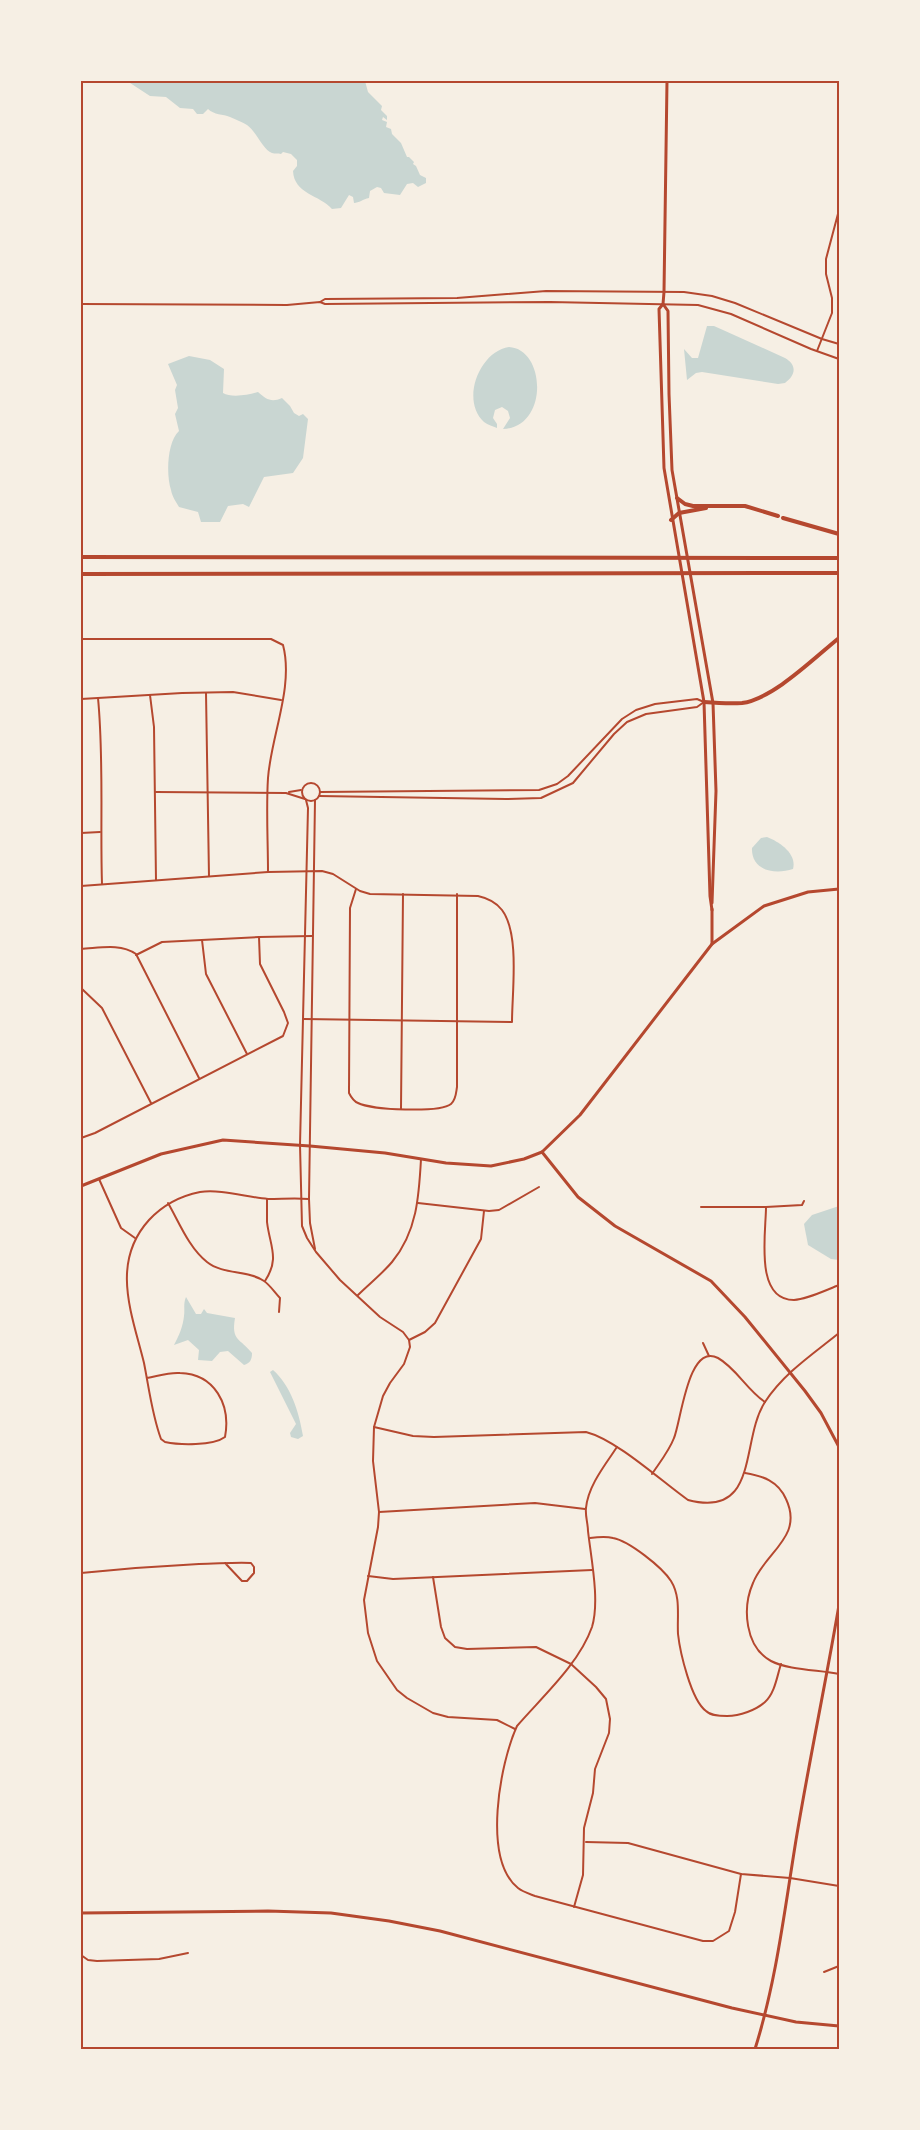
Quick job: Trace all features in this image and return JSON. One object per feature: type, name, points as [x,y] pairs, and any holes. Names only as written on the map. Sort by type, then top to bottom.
[{"type":"highway","points":[[677,498],[693,506],[744,506],[778,516]]},
{"type":"highway","points":[[671,520],[680,513],[721,505]]},
{"type":"highway","points":[[783,518],[839,534]]},
{"type":"highway","points":[[81,557],[839,558]]},
{"type":"highway","points":[[81,574],[839,573]]},
{"type":"highway","points":[[704,702],[743,703],[758,699],[772,691],[839,638]]},
{"type":"street","points":[[667,81],[664,292],[663,304],[659,309],[662,439],[671,520],[704,702],[712,910]]},
{"type":"street","points":[[817,351],[832,305],[826,274],[826,259],[839,210]]},
{"type":"street","points":[[320,302],[325,299],[457,298],[531,291],[684,292],[712,296],[735,303],[839,344]]},
{"type":"street","points":[[81,304],[287,305],[320,302],[325,304],[550,302],[698,305],[713,308],[839,359]]},
{"type":"street","points":[[663,304],[668,311],[672,470],[713,703],[716,791],[712,944]]},
{"type":"street","points":[[81,639],[270,639],[283,645],[286,657],[286,677],[268,777],[268,872]]},
{"type":"street","points":[[81,699],[233,692],[282,700]]},
{"type":"street","points":[[206,693],[209,877]]},
{"type":"street","points":[[150,695],[154,727],[156,880]]},
{"type":"street","points":[[98,698],[102,734],[100,832],[102,885]]},
{"type":"street","points":[[320,792],[539,790],[568,776],[622,719],[636,710],[656,704],[697,699],[704,702]]},
{"type":"street","points":[[319,796],[541,798],[573,783],[627,722],[646,714],[697,707],[704,702]]},
{"type":"street","points":[[316,1252],[310,1223],[309,1199],[313,873],[315,800],[320,792],[318,786],[312,783],[306,785],[302,795],[306,799],[308,808],[300,1145],[302,1226],[316,1252],[340,1280],[380,1317],[403,1332],[410,1347],[383,1396],[374,1427],[373,1461],[379,1512],[364,1600],[372,1650],[376,1661],[397,1690],[433,1713],[448,1717],[496,1720],[515,1729]]},
{"type":"street","points":[[550,786],[553,793]]},
{"type":"street","points":[[156,792],[286,793],[303,789]]},
{"type":"street","points":[[286,793],[315,800]]},
{"type":"street","points":[[81,833],[100,832]]},
{"type":"street","points":[[81,886],[268,872],[329,872],[356,889],[370,894],[478,896],[490,900],[504,913],[509,927],[512,952],[512,1022],[304,1019]]},
{"type":"street","points":[[356,889],[350,908],[349,1088],[353,1100],[362,1105],[401,1109],[438,1109],[452,1104],[455,1098],[458,1021],[457,894]]},
{"type":"street","points":[[81,1186],[161,1154],[223,1140],[300,1145],[446,1163],[491,1166],[524,1159],[542,1152],[580,1115],[712,944],[764,906],[808,892],[839,889]]},
{"type":"street","points":[[401,1109],[404,894]]},
{"type":"street","points":[[136,955],[162,942],[312,936]]},
{"type":"street","points":[[81,1138],[283,1036],[288,1023],[260,964],[259,937]]},
{"type":"street","points":[[202,940],[206,974],[247,1054]]},
{"type":"street","points":[[81,949],[120,946],[128,948],[136,955],[199,1078]]},
{"type":"street","points":[[81,988],[102,1008],[151,1103]]},
{"type":"street","points":[[542,1152],[578,1197],[615,1226],[711,1281],[745,1317],[790,1372],[821,1413],[839,1447]]},
{"type":"street","points":[[358,1295],[392,1262],[403,1247],[418,1203],[421,1159]]},
{"type":"street","points":[[99,1179],[121,1228],[135,1238]]},
{"type":"street","points":[[418,1203],[484,1211],[499,1210],[539,1187]]},
{"type":"street","points":[[147,1378],[182,1373],[195,1375],[207,1382],[222,1398],[225,1437],[214,1442],[165,1442],[159,1434],[147,1378],[126,1280],[128,1259],[135,1238],[154,1215],[168,1203],[202,1192],[267,1199],[309,1199]]},
{"type":"street","points":[[265,1281],[273,1265],[273,1247],[267,1222],[267,1199]]},
{"type":"street","points":[[701,1207],[795,1207],[802,1205],[804,1201]]},
{"type":"street","points":[[168,1203],[197,1253],[208,1263],[220,1269],[258,1277],[265,1281],[279,1299],[279,1312]]},
{"type":"street","points":[[766,1207],[765,1272],[772,1291],[777,1295],[794,1300],[839,1285]]},
{"type":"street","points":[[408,1340],[419,1336],[435,1323],[480,1239],[484,1211]]},
{"type":"street","points":[[374,1427],[413,1436],[434,1437],[586,1432],[597,1435],[617,1447],[688,1500],[702,1504],[714,1504],[729,1497],[739,1487],[745,1473],[756,1419],[765,1402],[790,1372],[839,1334]]},
{"type":"street","points":[[703,1343],[709,1356]]},
{"type":"street","points":[[652,1474],[668,1452],[675,1437],[684,1394],[696,1365],[703,1357],[714,1356],[729,1365],[753,1394],[765,1402]]},
{"type":"street","points":[[617,1447],[600,1472],[585,1509],[595,1598],[593,1624],[585,1643],[571,1664],[515,1729],[498,1793],[498,1850],[505,1871],[518,1888],[535,1896],[703,1941],[713,1941],[729,1931],[735,1912],[741,1874]]},
{"type":"street","points":[[745,1473],[767,1478],[776,1485],[783,1492],[791,1512],[791,1521],[782,1544],[764,1563],[753,1581],[747,1604],[749,1633],[754,1646],[763,1656],[773,1662],[839,1674]]},
{"type":"street","points":[[379,1512],[534,1503],[585,1509]]},
{"type":"street","points":[[589,1538],[614,1538],[625,1542],[660,1568],[671,1580],[677,1594],[678,1635],[692,1689],[707,1713],[735,1716],[762,1705],[773,1692],[781,1664]]},
{"type":"street","points":[[81,1573],[162,1566],[225,1563],[250,1563],[254,1567],[254,1573],[246,1581],[242,1581],[225,1563]]},
{"type":"street","points":[[368,1576],[393,1579],[592,1570]]},
{"type":"street","points":[[433,1577],[441,1627],[446,1638],[455,1647],[467,1649],[536,1647],[571,1664],[606,1699],[610,1719],[609,1733],[595,1769],[593,1792],[584,1828],[583,1875],[574,1907]]},
{"type":"street","points":[[755,2049],[765,2015],[839,1605]]},
{"type":"street","points":[[584,1842],[628,1844],[741,1874],[790,1878],[839,1886]]},
{"type":"street","points":[[81,1913],[268,1911],[331,1913],[389,1921],[440,1931],[765,2015],[796,2022],[839,2026]]},
{"type":"street","points":[[81,1955],[88,1960],[97,1961],[159,1959],[188,1953]]},
{"type":"street","points":[[824,1972],[839,1966]]},
{"type":"shaded area","points":[[127,81],[365,81],[368,92],[382,106],[381,110],[387,116],[387,120],[383,117],[382,120],[387,122],[386,127],[391,129],[392,134],[401,143],[407,157],[414,162],[420,175],[426,178],[426,183],[418,187],[413,183],[407,184],[400,195],[384,193],[381,188],[377,187],[370,191],[369,198],[354,203],[353,197],[349,195],[341,208],[332,209],[298,185],[293,171],[297,166],[297,160],[291,154],[269,151],[247,125],[208,109],[203,114],[197,114],[193,109],[180,108],[166,97],[150,96]]},
{"type":"shaded area","points":[[707,326],[714,326],[785,358],[792,364],[794,370],[791,377],[785,383],[778,384],[702,372],[696,373],[687,380],[684,349],[692,358],[698,358]]},
{"type":"shaded area","points":[[509,347],[521,351],[530,360],[537,388],[535,403],[529,416],[518,425],[503,429],[510,418],[508,411],[502,407],[495,410],[493,418],[497,428],[484,422],[477,413],[474,390],[482,367],[489,357]]},
{"type":"shaded area","points":[[189,356],[210,360],[224,369],[223,393],[226,395],[235,396],[258,392],[269,400],[282,398],[294,413],[299,416],[303,414],[308,419],[303,458],[293,473],[264,477],[249,507],[243,504],[228,506],[220,522],[201,522],[198,512],[179,507],[169,484],[170,451],[179,431],[175,414],[178,408],[175,390],[177,385],[168,364]]},
{"type":"shaded area","points":[[767,837],[782,845],[790,854],[794,864],[793,869],[772,871],[755,862],[752,848],[761,838]]},
{"type":"shaded area","points":[[839,1206],[839,1260],[831,1259],[808,1245],[804,1224],[812,1215]]},
{"type":"shaded area","points":[[186,1297],[196,1314],[201,1314],[204,1309],[207,1313],[235,1318],[235,1335],[252,1353],[249,1362],[244,1365],[228,1351],[220,1352],[212,1361],[198,1360],[199,1350],[188,1340],[174,1345],[183,1323]]},
{"type":"shaded area","points":[[273,1370],[285,1384],[296,1409],[303,1436],[298,1439],[291,1437],[290,1433],[296,1424],[270,1372]]}]
